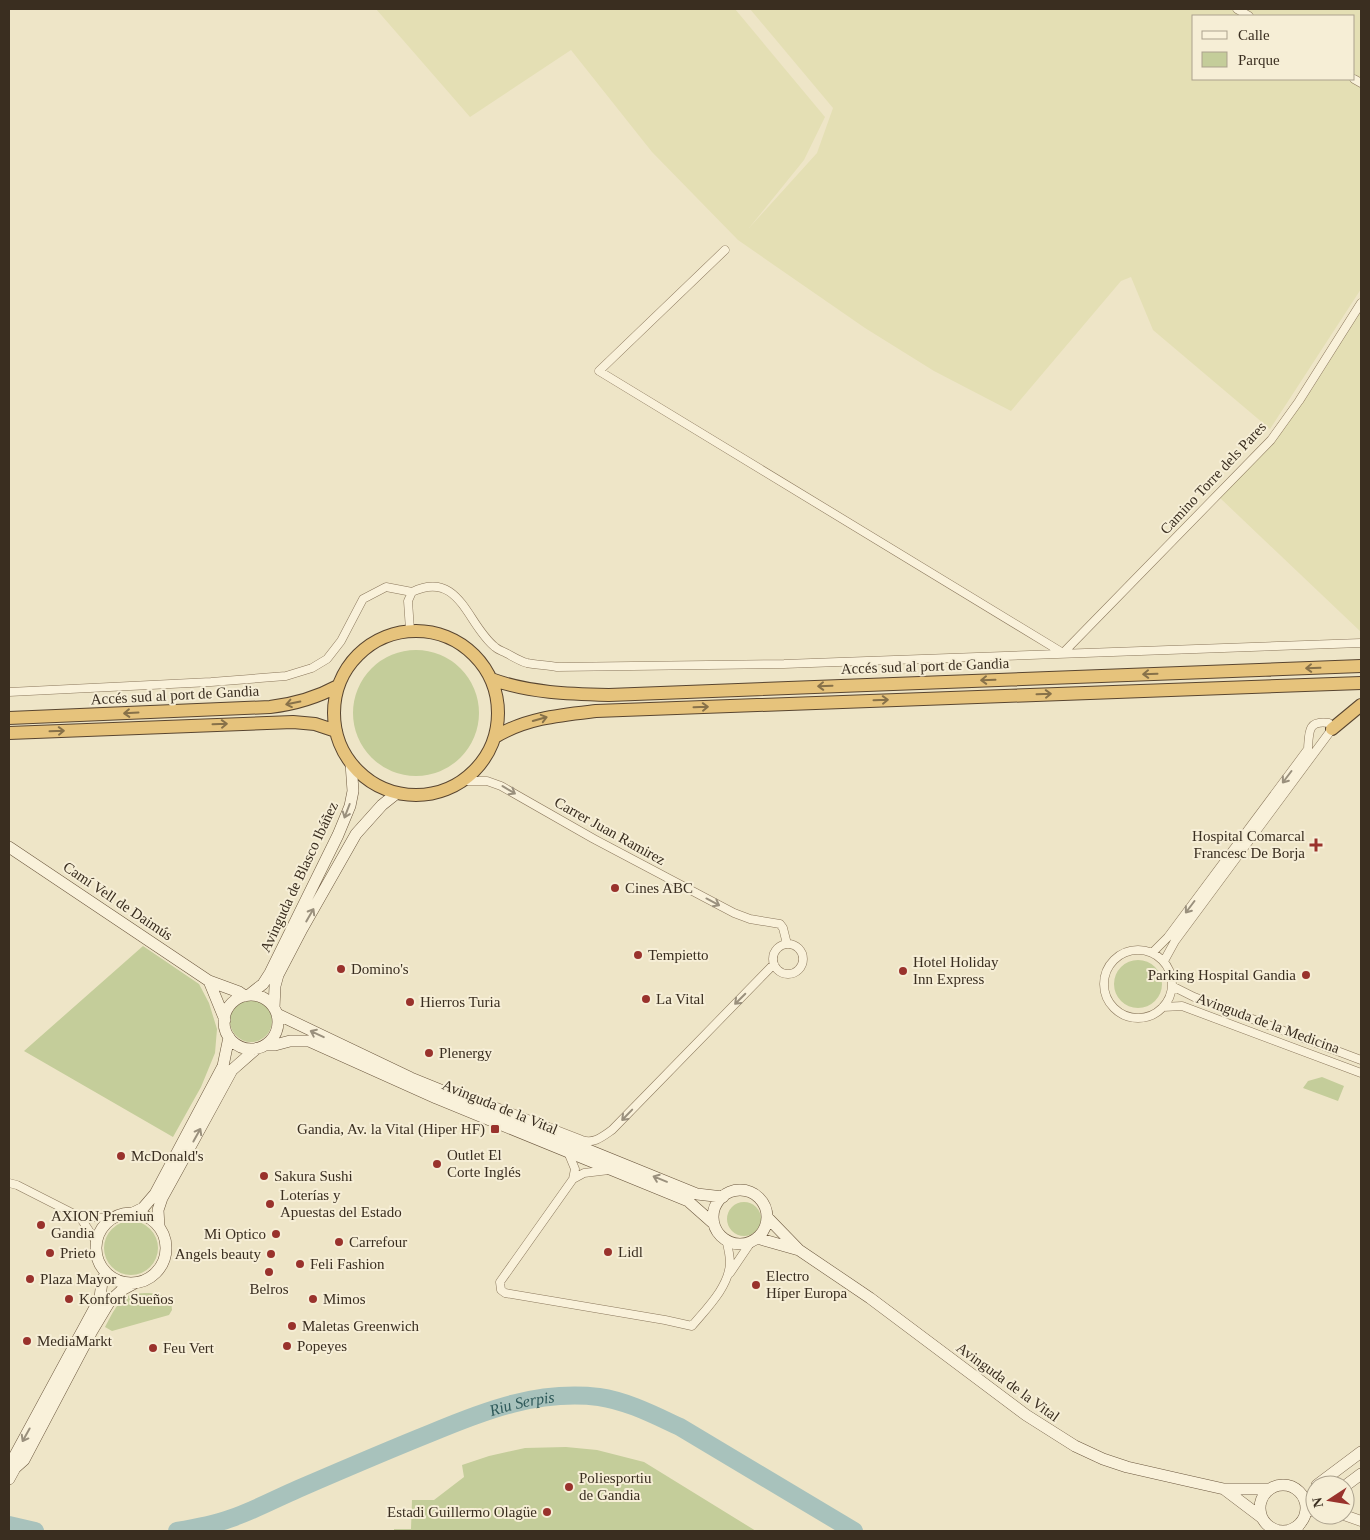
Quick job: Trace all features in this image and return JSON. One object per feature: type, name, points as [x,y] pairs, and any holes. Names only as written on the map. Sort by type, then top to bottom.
[{"type":"highway","points":[[410,630],[424,630],[452,638],[475,655],[491,678],[498,708],[495,737],[482,762],[462,781],[450,788],[424,795],[397,793],[384,789],[372,782],[351,763],[342,748],[336,731],[334,716],[334,701],[338,686],[346,668],[358,654],[373,642],[391,634],[410,630]]},
{"type":"highway","name":"Accés sud al port de Gandia","points":[[491,678],[520,687],[570,694],[609,695],[1361,666]]},
{"type":"highway","points":[[495,737],[510,727],[552,716],[596,711],[1361,682]]},
{"type":"highway","name":"Accés sud al port de Gandia","points":[[9,718],[270,707],[301,702],[338,686]]},
{"type":"highway","points":[[1332,729],[1361,705]]},
{"type":"highway","name":"Accés sud al port de Gandia","points":[[9,733],[293,722],[315,724],[336,731]]},
{"type":"main road","name":"Avinguda de Blasco Ibáñez","points":[[247,996],[262,984],[270,973],[338,835],[350,806],[353,791],[351,763]]},
{"type":"main road","name":"Avinguda de Blasco Ibáñez","points":[[276,1011],[275,986],[278,975],[302,929],[356,834],[382,805],[397,793]]},
{"type":"main road","name":"Camí Vell de Daimús","points":[[9,847],[209,980],[247,996]]},
{"type":"main road","points":[[209,980],[225,1020]]},
{"type":"main road","points":[[159,1227],[158,1210],[162,1198],[232,1070],[273,1039],[277,1031],[276,1011],[263,998],[247,996],[236,1000],[231,1005],[225,1020],[229,1037],[241,1047],[261,1047]]},
{"type":"main road","name":"Avinguda de la Vital","points":[[276,1011],[402,1074],[697,1194],[723,1197]]},
{"type":"main road","points":[[135,1283],[119,1281],[106,1273],[100,1264],[97,1254],[97,1243],[102,1229],[113,1218],[133,1213],[143,1208],[155,1194],[223,1066],[229,1037]]},
{"type":"main road","name":"Avinguda de la Vital","points":[[261,1047],[290,1041],[309,1040],[436,1098],[688,1201],[714,1224]]},
{"type":"main road","points":[[739,1191],[755,1195],[766,1209],[767,1217],[764,1229],[754,1240],[737,1244],[726,1239],[718,1232],[714,1224],[715,1209],[723,1197],[730,1192],[739,1191]]},
{"type":"main road","points":[[14,1468],[24,1460],[92,1331],[110,1301],[122,1290],[151,1278],[157,1273],[164,1260],[166,1243],[159,1227],[148,1218],[133,1213]]},
{"type":"main road","name":"Avinguda de la Vital","points":[[767,1217],[798,1250],[870,1298],[1026,1415],[1075,1446],[1103,1459],[1127,1467],[1224,1489],[1269,1489]]},
{"type":"main road","name":"Avinguda de la Vital","points":[[754,1240],[798,1250]]},
{"type":"main road","points":[[9,1479],[14,1468],[14,1457],[100,1298],[102,1281],[106,1273]]},
{"type":"main road","points":[[1331,1475],[1361,1452]]},
{"type":"main road","points":[[1305,1500],[1295,1487],[1282,1484],[1269,1489],[1261,1499],[1260,1505],[1261,1517],[1273,1530],[1292,1529],[1305,1517]]},
{"type":"main road","name":"Avinguda de la Vital","points":[[1224,1489],[1261,1517]]},
{"type":"main road","points":[[1300,1492],[1305,1490]]},
{"type":"street","points":[[1236,9],[1247,15]]},
{"type":"street","points":[[725,250],[599,371],[1063,654]]},
{"type":"street","name":"Camino Torre dels Pares","points":[[1063,654],[1271,440],[1361,303]]},
{"type":"street","points":[[9,692],[211,682],[286,676],[312,668],[328,659],[341,642],[363,600],[386,587],[412,592],[424,586],[437,586],[452,594],[463,605],[495,648],[526,663],[557,666],[784,664],[1361,642]]},
{"type":"street","points":[[410,630],[408,601],[412,592]]},
{"type":"street","points":[[1152,953],[1168,937],[1308,748],[1309,732],[1313,725],[1319,722],[1329,723],[1332,729],[1175,941],[1164,961]]},
{"type":"street","name":"Carrer Juan Ramirez","points":[[462,781],[487,781],[502,786],[603,843],[734,913],[780,924],[783,928],[787,944]]},
{"type":"street","points":[[792,944],[802,954],[802,964],[795,972],[786,973],[779,970],[774,964],[775,951],[782,945],[792,944]]},
{"type":"street","points":[[1134,950],[1152,953],[1164,961],[1169,969],[1172,986],[1170,997],[1163,1007],[1155,1014],[1134,1017],[1123,1014],[1112,1007],[1105,991],[1104,982],[1111,963],[1126,952],[1134,950]]},
{"type":"street","name":"Avinguda de la Vital","points":[[472,1097],[588,1142],[597,1140],[612,1130],[774,964]]},
{"type":"street","name":"Avinguda de la Medicina","points":[[1172,986],[1194,998],[1361,1060]]},
{"type":"street","name":"Avinguda de la Medicina","points":[[1163,1007],[1182,1006],[1361,1073]]},
{"type":"street","name":"Avinguda de la Vital","points":[[402,1074],[413,1073],[446,1086]]},
{"type":"street","points":[[567,1150],[575,1169],[573,1179],[500,1282],[501,1290],[505,1294],[692,1326],[710,1304],[754,1240]]},
{"type":"street","points":[[573,1179],[584,1173],[612,1170]]},
{"type":"street","points":[[9,1183],[17,1185],[80,1217],[113,1218]]},
{"type":"street","points":[[80,1217],[97,1243]]},
{"type":"street","points":[[726,1239],[730,1264],[727,1279]]},
{"type":"street","points":[[1296,1531],[1305,1519]]},
{"type":"shaded area","points":[[376,9],[735,9],[825,117],[804,160],[749,228],[817,153],[833,108],[750,9],[1361,9],[1361,289],[1270,429],[1153,330],[1131,277],[1121,281],[1011,411],[934,371],[865,328],[738,240],[652,152],[571,50],[470,117]]},
{"type":"shaded area","points":[[1361,310],[1361,632],[1219,497],[1274,442],[1314,386]]},
{"type":"green space","points":[[416,650],[440,654],[461,668],[475,689],[479,713],[475,737],[461,758],[440,772],[416,776],[392,772],[371,758],[357,737],[353,713],[357,689],[371,668],[392,654]]},
{"type":"green space","points":[[143,946],[199,984],[209,1003],[217,1029],[215,1053],[201,1087],[173,1137],[24,1051]]},
{"type":"green space","points":[[1138,960],[1147,962],[1155,967],[1160,975],[1162,984],[1160,993],[1155,1001],[1147,1006],[1138,1008],[1129,1006],[1121,1001],[1116,993],[1114,984],[1116,975],[1121,967],[1129,962]]},
{"type":"green space","points":[[251,1000],[266,1006],[272,1021],[266,1036],[251,1042],[236,1036],[230,1021],[236,1006]]},
{"type":"green space","points":[[1322,1077],[1344,1086],[1338,1101],[1303,1088],[1308,1081]]},
{"type":"green space","points":[[744,1202],[756,1207],[761,1219],[756,1231],[744,1236],[732,1231],[727,1219],[732,1207]]},
{"type":"green space","points":[[126,1221],[136,1221],[146,1225],[154,1233],[158,1248],[154,1263],[146,1271],[136,1275],[126,1275],[116,1271],[108,1263],[104,1253],[104,1243],[108,1233],[116,1225]]},
{"type":"green space","points":[[133,1294],[159,1294],[171,1300],[172,1310],[169,1315],[112,1331],[105,1327],[123,1299]]},
{"type":"green space","name":"Poliesportiu de Gandia","points":[[566,1447],[597,1450],[644,1462],[756,1531],[394,1531],[394,1529],[411,1529],[412,1500],[434,1500],[464,1477],[462,1465],[489,1456],[525,1448]]},
{"type":"waterway","name":"Riu Serpis","points":[[177,1531],[210,1525],[238,1516],[472,1417],[513,1404],[555,1396],[609,1399],[640,1409],[680,1427],[854,1531]]},
{"type":"waterway","name":"Riu Serpis","points":[[9,1525],[35,1531]]},
{"type":"place","name":"Hospital Comarcal Francesc De Borja","points":[[1316,845]]},
{"type":"place","name":"Cines ABC","points":[[615,888]]},
{"type":"place","name":"Tempietto","points":[[638,955]]},
{"type":"place","name":"Domino's","points":[[341,969]]},
{"type":"place","name":"Hotel Holiday Inn Express","points":[[903,971]]},
{"type":"place","name":"Parking Hospital Gandia","points":[[1306,975]]},
{"type":"place","name":"La Vital","points":[[646,999]]},
{"type":"place","name":"Hierros Turia","points":[[410,1002]]},
{"type":"place","name":"Plenergy","points":[[429,1053]]},
{"type":"place","name":"Gandia, Av. la Vital (Hiper HF)","points":[[495,1129]]},
{"type":"place","name":"McDonald's","points":[[121,1156]]},
{"type":"place","name":"Outlet El Corte Inglés","points":[[437,1164]]},
{"type":"place","name":"Sakura Sushi","points":[[264,1176]]},
{"type":"place","name":"Loterías y Apuestas del Estado","points":[[270,1204]]},
{"type":"place","name":"AXION Premiun Gandia","points":[[41,1225]]},
{"type":"place","name":"Mi Optico","points":[[276,1234]]},
{"type":"place","name":"Carrefour","points":[[339,1242]]},
{"type":"place","name":"Lidl","points":[[608,1252]]},
{"type":"place","name":"Prieto","points":[[50,1253]]},
{"type":"place","name":"Angels beauty","points":[[271,1254]]},
{"type":"place","name":"Feli Fashion","points":[[300,1264]]},
{"type":"place","name":"Belros","points":[[269,1272]]},
{"type":"place","name":"Plaza Mayor","points":[[30,1279]]},
{"type":"place","name":"Electro Híper Europa","points":[[756,1285]]},
{"type":"place","name":"Konfort Sueños","points":[[69,1299]]},
{"type":"place","name":"Mimos","points":[[313,1299]]},
{"type":"place","name":"Maletas Greenwich","points":[[292,1326]]},
{"type":"place","name":"MediaMarkt","points":[[27,1341]]},
{"type":"place","name":"Popeyes","points":[[287,1346]]},
{"type":"place","name":"Feu Vert","points":[[153,1348]]},
{"type":"place","name":"Poliesportiu de Gandia","points":[[569,1487]]},
{"type":"place","name":"Estadi Guillermo Olagüe","points":[[547,1512]]}]
